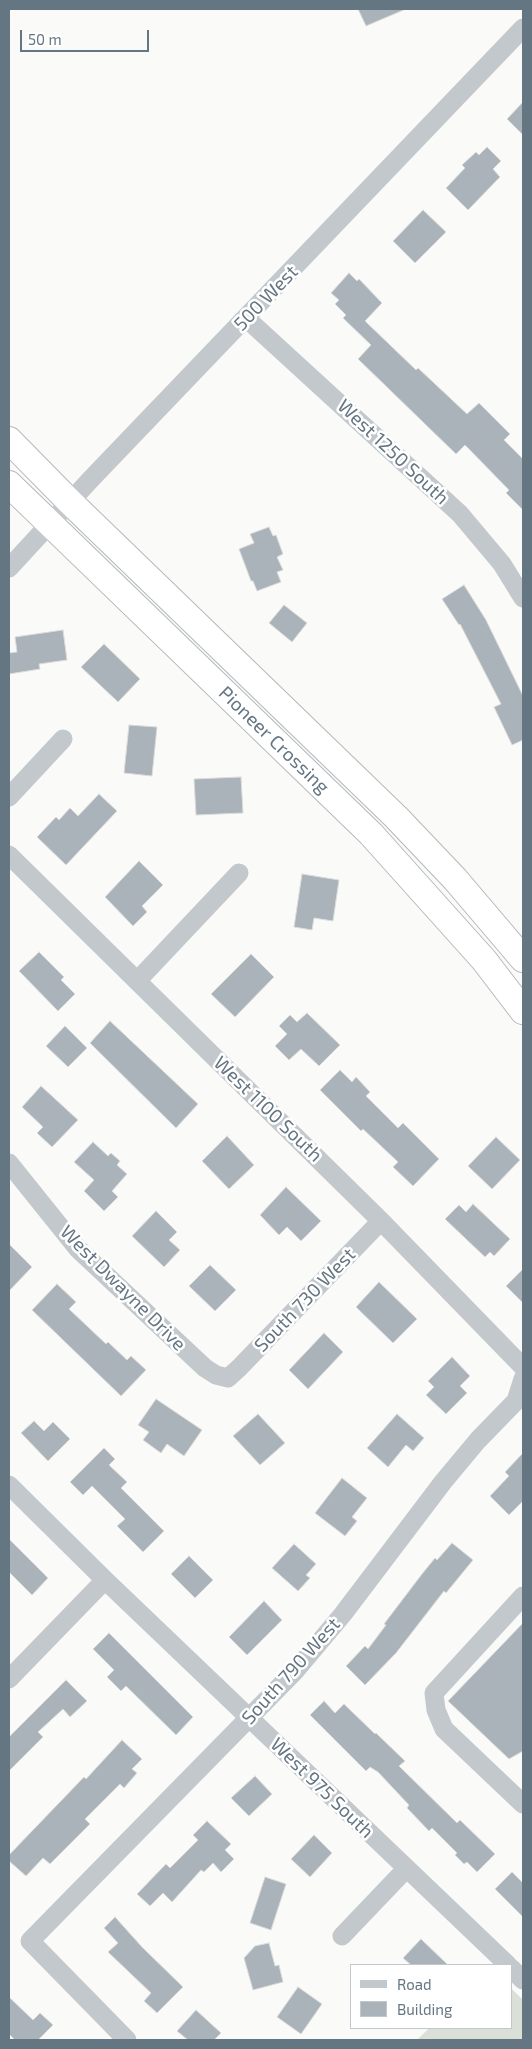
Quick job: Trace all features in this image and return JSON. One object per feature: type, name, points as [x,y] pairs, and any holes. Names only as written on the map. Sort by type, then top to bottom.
[{"type":"highway","name":"Pioneer Crossing","points":[[9,440],[70,502],[396,817],[454,879],[523,959]]},
{"type":"highway","name":"Pioneer Crossing","points":[[9,484],[371,834],[484,960],[523,1010]]},
{"type":"street","name":"500 West","points":[[9,568],[523,28]]},
{"type":"street","name":"West 1250 South","points":[[247,319],[460,514],[502,564],[523,598]]},
{"type":"street","points":[[9,797],[63,739]]},
{"type":"street","name":"West 1100 South","points":[[9,855],[381,1221],[523,1367]]},
{"type":"street","points":[[137,981],[239,873]]},
{"type":"street","name":"West Dwayne Drive","points":[[9,1163],[78,1249],[205,1368],[216,1375],[228,1378]]},
{"type":"street","name":"South 730 West","points":[[228,1378],[381,1221]]},
{"type":"street","name":"South 790 West","points":[[127,2040],[30,1941],[296,1670],[342,1614],[443,1482],[478,1440],[516,1401],[523,1380]]},
{"type":"street","name":"West 975 South","points":[[9,1485],[105,1580],[507,1964]]},
{"type":"street","points":[[9,1678],[105,1580]]},
{"type":"street","points":[[523,1596],[434,1693],[436,1710],[444,1729],[523,1804]]},
{"type":"street","points":[[342,1936],[406,1868]]},
{"type":"street","points":[[512,1969],[523,1980]]},
{"type":"shaded area","points":[[512,1989],[523,2000],[523,2040],[417,2040],[428,2029],[512,2029]]},
{"type":"building","points":[[358,9],[406,9],[366,26]]},
{"type":"building","points":[[523,102],[523,135],[507,119]]},
{"type":"building","points":[[487,147],[501,161],[493,169],[500,177],[468,210],[446,188],[465,168],[462,165],[476,152],[479,155]]},
{"type":"building","points":[[423,210],[446,232],[415,263],[393,241]]},
{"type":"building","points":[[349,273],[357,281],[359,279],[382,303],[365,321],[416,370],[418,368],[467,414],[479,403],[510,434],[504,440],[523,459],[523,510],[506,493],[509,490],[465,445],[456,454],[358,359],[371,345],[343,318],[346,315],[335,304],[339,300],[331,293]]},
{"type":"building","points":[[269,527],[273,536],[276,535],[283,554],[277,557],[283,570],[277,572],[281,582],[257,591],[253,581],[251,581],[239,549],[254,543],[250,534]]},
{"type":"building","points":[[464,585],[486,620],[523,696],[523,740],[512,745],[494,707],[501,704],[460,624],[442,599]]},
{"type":"building","points":[[284,605],[307,623],[292,642],[269,623]]},
{"type":"building","points":[[63,630],[67,660],[39,664],[40,669],[9,674],[9,653],[17,652],[15,637]]},
{"type":"building","points":[[104,644],[140,679],[118,702],[81,667]]},
{"type":"building","points":[[129,725],[157,727],[152,776],[124,773]]},
{"type":"building","points":[[241,777],[243,813],[196,815],[194,779]]},
{"type":"building","points":[[99,794],[117,811],[66,865],[37,837],[56,817],[59,820],[70,808],[78,816]]},
{"type":"building","points":[[139,861],[163,885],[142,906],[147,912],[133,926],[105,897]]},
{"type":"building","points":[[302,874],[339,880],[333,921],[314,918],[312,930],[294,927]]},
{"type":"building","points":[[39,952],[64,977],[61,980],[75,994],[58,1011],[19,971]]},
{"type":"building","points":[[251,954],[274,977],[235,1017],[211,994]]},
{"type":"building","points":[[307,1013],[340,1045],[319,1066],[301,1049],[289,1060],[275,1046],[287,1034],[279,1026],[290,1015],[297,1022]]},
{"type":"building","points":[[110,1021],[198,1104],[176,1128],[90,1043]]},
{"type":"building","points":[[65,1026],[87,1048],[68,1067],[46,1046]]},
{"type":"building","points":[[340,1070],[352,1082],[356,1077],[370,1092],[366,1096],[398,1128],[403,1123],[439,1159],[413,1186],[393,1167],[398,1162],[363,1129],[361,1131],[320,1090]]},
{"type":"building","points":[[41,1086],[78,1120],[52,1147],[37,1133],[43,1127],[22,1107]]},
{"type":"building","points":[[227,1136],[254,1165],[229,1189],[202,1161]]},
{"type":"building","points":[[496,1137],[520,1160],[492,1189],[468,1166]]},
{"type":"building","points":[[93,1142],[108,1156],[111,1153],[120,1161],[117,1165],[127,1174],[112,1191],[118,1197],[104,1211],[84,1191],[94,1180],[74,1162]]},
{"type":"building","points":[[286,1187],[321,1221],[301,1241],[287,1227],[279,1235],[260,1215]]},
{"type":"building","points":[[473,1204],[510,1239],[494,1256],[490,1252],[485,1257],[445,1219],[459,1205],[466,1212]]},
{"type":"building","points":[[156,1211],[177,1232],[169,1240],[180,1250],[164,1267],[132,1236]]},
{"type":"building","points":[[9,1244],[32,1267],[9,1291]]},
{"type":"building","points":[[210,1265],[236,1290],[215,1311],[189,1286]]},
{"type":"building","points":[[523,1269],[523,1303],[506,1286]]},
{"type":"building","points":[[379,1282],[417,1319],[393,1343],[356,1307]]},
{"type":"building","points":[[57,1284],[76,1302],[69,1309],[106,1344],[108,1342],[127,1360],[131,1356],[146,1370],[121,1396],[32,1310]]},
{"type":"building","points":[[324,1333],[343,1352],[308,1389],[289,1370]]},
{"type":"building","points":[[452,1357],[470,1376],[460,1386],[467,1393],[446,1414],[426,1395],[434,1387],[428,1381]]},
{"type":"building","points":[[156,1399],[202,1430],[184,1456],[167,1444],[161,1453],[143,1440],[149,1432],[138,1425]]},
{"type":"building","points":[[258,1414],[285,1443],[260,1465],[233,1436]]},
{"type":"building","points":[[397,1414],[424,1438],[413,1451],[406,1445],[388,1467],[367,1448]]},
{"type":"building","points":[[34,1421],[44,1431],[53,1422],[70,1439],[48,1461],[21,1433]]},
{"type":"building","points":[[104,1448],[115,1459],[109,1465],[127,1482],[121,1488],[164,1531],[143,1552],[117,1526],[125,1519],[92,1486],[83,1495],[70,1482]]},
{"type":"building","points":[[523,1453],[523,1501],[509,1515],[490,1496],[509,1476],[505,1472]]},
{"type":"building","points":[[342,1478],[367,1498],[352,1517],[357,1521],[345,1536],[315,1513]]},
{"type":"building","points":[[9,1539],[48,1578],[32,1595],[9,1572]]},
{"type":"building","points":[[452,1543],[473,1560],[446,1593],[444,1591],[396,1653],[365,1685],[346,1666],[365,1646],[368,1649],[386,1625],[384,1624],[422,1574],[435,1558],[437,1560]]},
{"type":"building","points":[[294,1544],[316,1564],[306,1575],[310,1578],[298,1591],[272,1568]]},
{"type":"building","points":[[189,1556],[213,1580],[195,1598],[171,1574]]},
{"type":"building","points":[[264,1601],[282,1620],[247,1655],[229,1637]]},
{"type":"building","points":[[523,1623],[523,1751],[509,1759],[448,1701]]},
{"type":"building","points":[[109,1633],[193,1717],[176,1735],[126,1686],[121,1691],[107,1677],[114,1670],[93,1649]]},
{"type":"building","points":[[66,1680],[87,1701],[70,1717],[63,1709],[38,1732],[43,1737],[9,1771],[9,1737]]},
{"type":"building","points":[[324,1701],[335,1713],[344,1704],[405,1761],[399,1766],[457,1823],[460,1820],[495,1854],[477,1872],[467,1862],[464,1864],[455,1855],[457,1853],[432,1828],[429,1831],[407,1808],[409,1805],[378,1772],[370,1767],[366,1771],[310,1715]]},
{"type":"building","points":[[122,1740],[142,1759],[132,1769],[137,1773],[124,1788],[120,1784],[85,1819],[90,1824],[50,1864],[43,1858],[26,1876],[9,1861],[9,1855],[84,1777],[86,1779]]},
{"type":"building","points":[[255,1776],[272,1794],[249,1816],[231,1798]]},
{"type":"building","points":[[207,1821],[231,1844],[225,1850],[234,1859],[221,1872],[213,1863],[204,1872],[201,1870],[172,1902],[163,1893],[150,1906],[137,1894],[166,1864],[170,1868],[198,1840],[193,1835]]},
{"type":"building","points":[[314,1835],[332,1853],[310,1877],[291,1859]]},
{"type":"building","points":[[512,1872],[523,1883],[523,1917],[495,1889]]},
{"type":"building","points":[[265,1877],[286,1884],[271,1930],[250,1923]]},
{"type":"building","points":[[115,1917],[142,1947],[183,1987],[157,2013],[144,2001],[151,1993],[108,1952],[118,1943],[104,1928]]},
{"type":"building","points":[[421,1939],[447,1964],[410,1964],[403,1958]]},
{"type":"building","points":[[269,1943],[275,1966],[279,1965],[283,1982],[253,1990],[244,1958],[255,1946]]},
{"type":"building","points":[[298,1987],[322,2004],[301,2034],[277,2017]]},
{"type":"building","points":[[9,1997],[33,2020],[40,2013],[53,2025],[38,2040],[15,2040],[9,2034]]},
{"type":"building","points":[[196,2010],[221,2033],[214,2040],[188,2040],[177,2031]]}]
